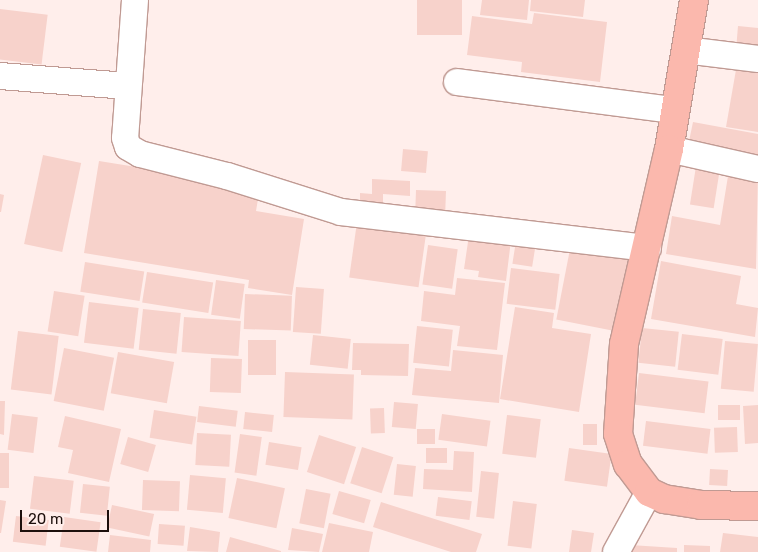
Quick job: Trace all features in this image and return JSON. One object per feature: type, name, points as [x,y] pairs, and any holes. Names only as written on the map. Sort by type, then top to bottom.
[{"type":"main road","points":[[694,0],[674,110],[669,150],[648,248],[624,344],[618,434],[628,464],[649,492],[664,499],[701,506],[758,506]]},
{"type":"street","points":[[135,0],[125,138],[128,146],[140,154],[227,176],[341,212],[648,248]]},
{"type":"street","points":[[686,50],[758,59]]},
{"type":"street","points":[[0,76],[128,86]]},
{"type":"street","points":[[457,82],[674,110]]},
{"type":"street","points":[[669,150],[758,169]]},
{"type":"street","points":[[616,552],[649,492]]},
{"type":"building","points":[[417,0],[462,0],[462,35],[417,35]]},
{"type":"building","points":[[482,0],[529,0],[527,20],[480,15]]},
{"type":"building","points":[[531,0],[585,0],[583,17],[530,11]]},
{"type":"building","points":[[0,9],[48,15],[42,64],[0,59]]},
{"type":"building","points":[[534,13],[607,22],[600,82],[521,72],[522,62],[467,55],[472,16],[532,24]]},
{"type":"building","points":[[738,26],[758,28],[758,53],[736,50]]},
{"type":"building","points":[[737,64],[758,68],[758,132],[726,127]]},
{"type":"building","points":[[693,122],[758,134],[758,156],[687,151]]},
{"type":"building","points":[[403,149],[428,151],[426,173],[401,171]]},
{"type":"building","points":[[43,155],[81,163],[62,252],[24,244]]},
{"type":"building","points":[[697,160],[721,164],[714,208],[690,204]]},
{"type":"building","points":[[99,161],[260,187],[256,211],[304,219],[292,295],[248,288],[249,280],[84,253]]},
{"type":"building","points":[[729,170],[758,174],[756,269],[666,254],[672,216],[720,225]]},
{"type":"building","points":[[372,179],[410,181],[410,196],[383,194],[383,207],[360,206],[360,193],[372,194]]},
{"type":"building","points":[[416,190],[446,191],[445,215],[415,214]]},
{"type":"building","points":[[0,194],[4,195],[1,212],[0,212]]},
{"type":"building","points":[[357,222],[426,232],[419,287],[349,277]]},
{"type":"building","points":[[469,235],[511,240],[506,281],[478,277],[479,271],[464,269]]},
{"type":"building","points":[[516,241],[536,244],[532,267],[512,264]]},
{"type":"building","points":[[571,244],[632,256],[617,331],[556,320]]},
{"type":"building","points":[[428,245],[458,249],[452,289],[422,285]]},
{"type":"building","points":[[661,261],[741,276],[736,304],[758,308],[755,337],[651,319]]},
{"type":"building","points":[[85,262],[144,271],[140,301],[80,292]]},
{"type":"building","points":[[511,268],[560,274],[555,310],[507,304]]},
{"type":"building","points":[[147,272],[213,282],[208,313],[142,303]]},
{"type":"building","points":[[457,278],[505,283],[497,350],[457,346],[460,326],[421,321],[424,291],[455,295]]},
{"type":"building","points":[[216,280],[245,284],[240,319],[211,315]]},
{"type":"building","points":[[296,287],[324,289],[321,334],[293,332]]},
{"type":"building","points":[[54,291],[85,296],[78,336],[48,331]]},
{"type":"building","points":[[245,294],[292,296],[291,331],[244,329]]},
{"type":"building","points":[[89,302],[139,308],[134,349],[84,343]]},
{"type":"building","points":[[515,307],[554,313],[552,328],[591,334],[579,412],[500,399]]},
{"type":"building","points":[[143,309],[181,313],[177,354],[139,350]]},
{"type":"building","points":[[184,317],[241,321],[238,356],[182,352]]},
{"type":"building","points":[[417,326],[453,330],[449,367],[413,363]]},
{"type":"building","points":[[642,328],[679,332],[675,367],[638,363]]},
{"type":"building","points":[[18,331],[59,336],[52,395],[11,390]]},
{"type":"building","points":[[682,334],[723,339],[718,375],[678,370]]},
{"type":"building","points":[[313,335],[351,339],[348,369],[310,365]]},
{"type":"building","points":[[248,340],[276,340],[276,375],[248,375]]},
{"type":"building","points":[[725,341],[758,344],[754,392],[721,389]]},
{"type":"building","points":[[353,343],[409,344],[408,376],[361,375],[361,370],[352,370]]},
{"type":"building","points":[[64,348],[114,358],[104,411],[54,401]]},
{"type":"building","points":[[453,350],[503,355],[499,403],[412,395],[415,368],[451,371]]},
{"type":"building","points":[[118,352],[174,362],[167,403],[111,393]]},
{"type":"building","points":[[211,358],[242,359],[241,393],[210,392]]},
{"type":"building","points":[[285,372],[354,374],[352,419],[283,417]]},
{"type":"building","points":[[639,373],[708,382],[705,413],[635,405]]},
{"type":"building","points":[[0,401],[5,401],[4,435],[0,434]]},
{"type":"building","points":[[394,402],[418,404],[416,429],[392,427]]},
{"type":"building","points":[[718,405],[740,405],[740,420],[718,420]]},
{"type":"building","points":[[758,405],[758,443],[745,444],[743,406]]},
{"type":"building","points":[[199,406],[238,411],[236,427],[197,422]]},
{"type":"building","points":[[370,408],[384,408],[385,433],[371,433]]},
{"type":"building","points":[[154,410],[196,417],[192,444],[150,438]]},
{"type":"building","points":[[245,412],[274,415],[272,432],[243,429]]},
{"type":"building","points":[[12,414],[38,417],[33,453],[8,450]]},
{"type":"building","points":[[442,414],[491,421],[487,447],[438,440]]},
{"type":"building","points":[[507,415],[541,419],[536,458],[502,454]]},
{"type":"building","points":[[65,416],[121,429],[109,482],[68,473],[73,450],[58,447]]},
{"type":"building","points":[[646,421],[711,429],[707,454],[643,446]]},
{"type":"building","points":[[583,424],[597,424],[597,445],[583,445]]},
{"type":"building","points":[[737,427],[738,452],[715,453],[714,428]]},
{"type":"building","points":[[417,429],[435,429],[435,444],[417,444]]},
{"type":"building","points":[[197,433],[231,435],[229,467],[195,465]]},
{"type":"building","points":[[240,434],[262,437],[256,476],[235,473]]},
{"type":"building","points":[[319,435],[356,447],[344,484],[307,472]]},
{"type":"building","points":[[128,437],[156,445],[148,472],[120,464]]},
{"type":"building","points":[[269,442],[302,447],[298,470],[265,465]]},
{"type":"building","points":[[362,447],[393,457],[382,493],[350,483]]},
{"type":"building","points":[[426,448],[447,448],[447,463],[426,463]]},
{"type":"building","points":[[569,448],[612,454],[607,487],[564,481]]},
{"type":"building","points":[[454,451],[474,452],[472,492],[423,489],[424,469],[453,470]]},
{"type":"building","points":[[0,453],[9,453],[9,488],[0,488]]},
{"type":"building","points":[[397,464],[416,466],[413,497],[394,495]]},
{"type":"building","points":[[710,469],[728,470],[727,486],[709,485]]},
{"type":"building","points":[[481,471],[499,473],[494,519],[476,517]]},
{"type":"building","points":[[190,475],[226,478],[223,513],[187,510]]},
{"type":"building","points":[[34,476],[74,481],[70,514],[30,509]]},
{"type":"building","points":[[237,478],[285,488],[276,528],[228,518]]},
{"type":"building","points":[[143,480],[180,481],[179,511],[142,510]]},
{"type":"building","points":[[83,484],[110,487],[107,516],[80,513]]},
{"type":"building","points":[[306,489],[331,494],[324,528],[299,523]]},
{"type":"building","points":[[339,491],[371,500],[364,523],[332,514]]},
{"type":"building","points":[[438,497],[472,501],[469,520],[436,516]]},
{"type":"building","points":[[0,500],[6,501],[1,533],[0,533]]},
{"type":"building","points":[[513,501],[537,504],[531,549],[508,546]]},
{"type":"building","points":[[381,502],[482,534],[476,552],[451,552],[373,527]]},
{"type":"building","points":[[112,505],[154,514],[149,536],[107,527]]},
{"type":"building","points":[[16,516],[49,520],[46,546],[13,542]]},
{"type":"building","points":[[64,517],[101,522],[96,552],[60,547]]},
{"type":"building","points":[[329,523],[373,532],[369,552],[322,552]]},
{"type":"building","points":[[159,524],[185,526],[184,546],[158,544]]},
{"type":"building","points":[[190,527],[220,532],[218,552],[187,551]]},
{"type":"building","points":[[292,528],[323,534],[319,552],[288,550]]},
{"type":"building","points":[[572,530],[594,533],[591,552],[569,552]]},
{"type":"building","points":[[723,533],[758,537],[758,552],[720,552]]},
{"type":"building","points":[[110,535],[151,540],[150,552],[108,552]]},
{"type":"building","points":[[230,537],[281,551],[281,552],[226,552]]},
{"type":"building","points":[[630,545],[677,548],[677,552],[629,552]]},
{"type":"building","points":[[684,545],[710,546],[710,552],[684,552]]}]
